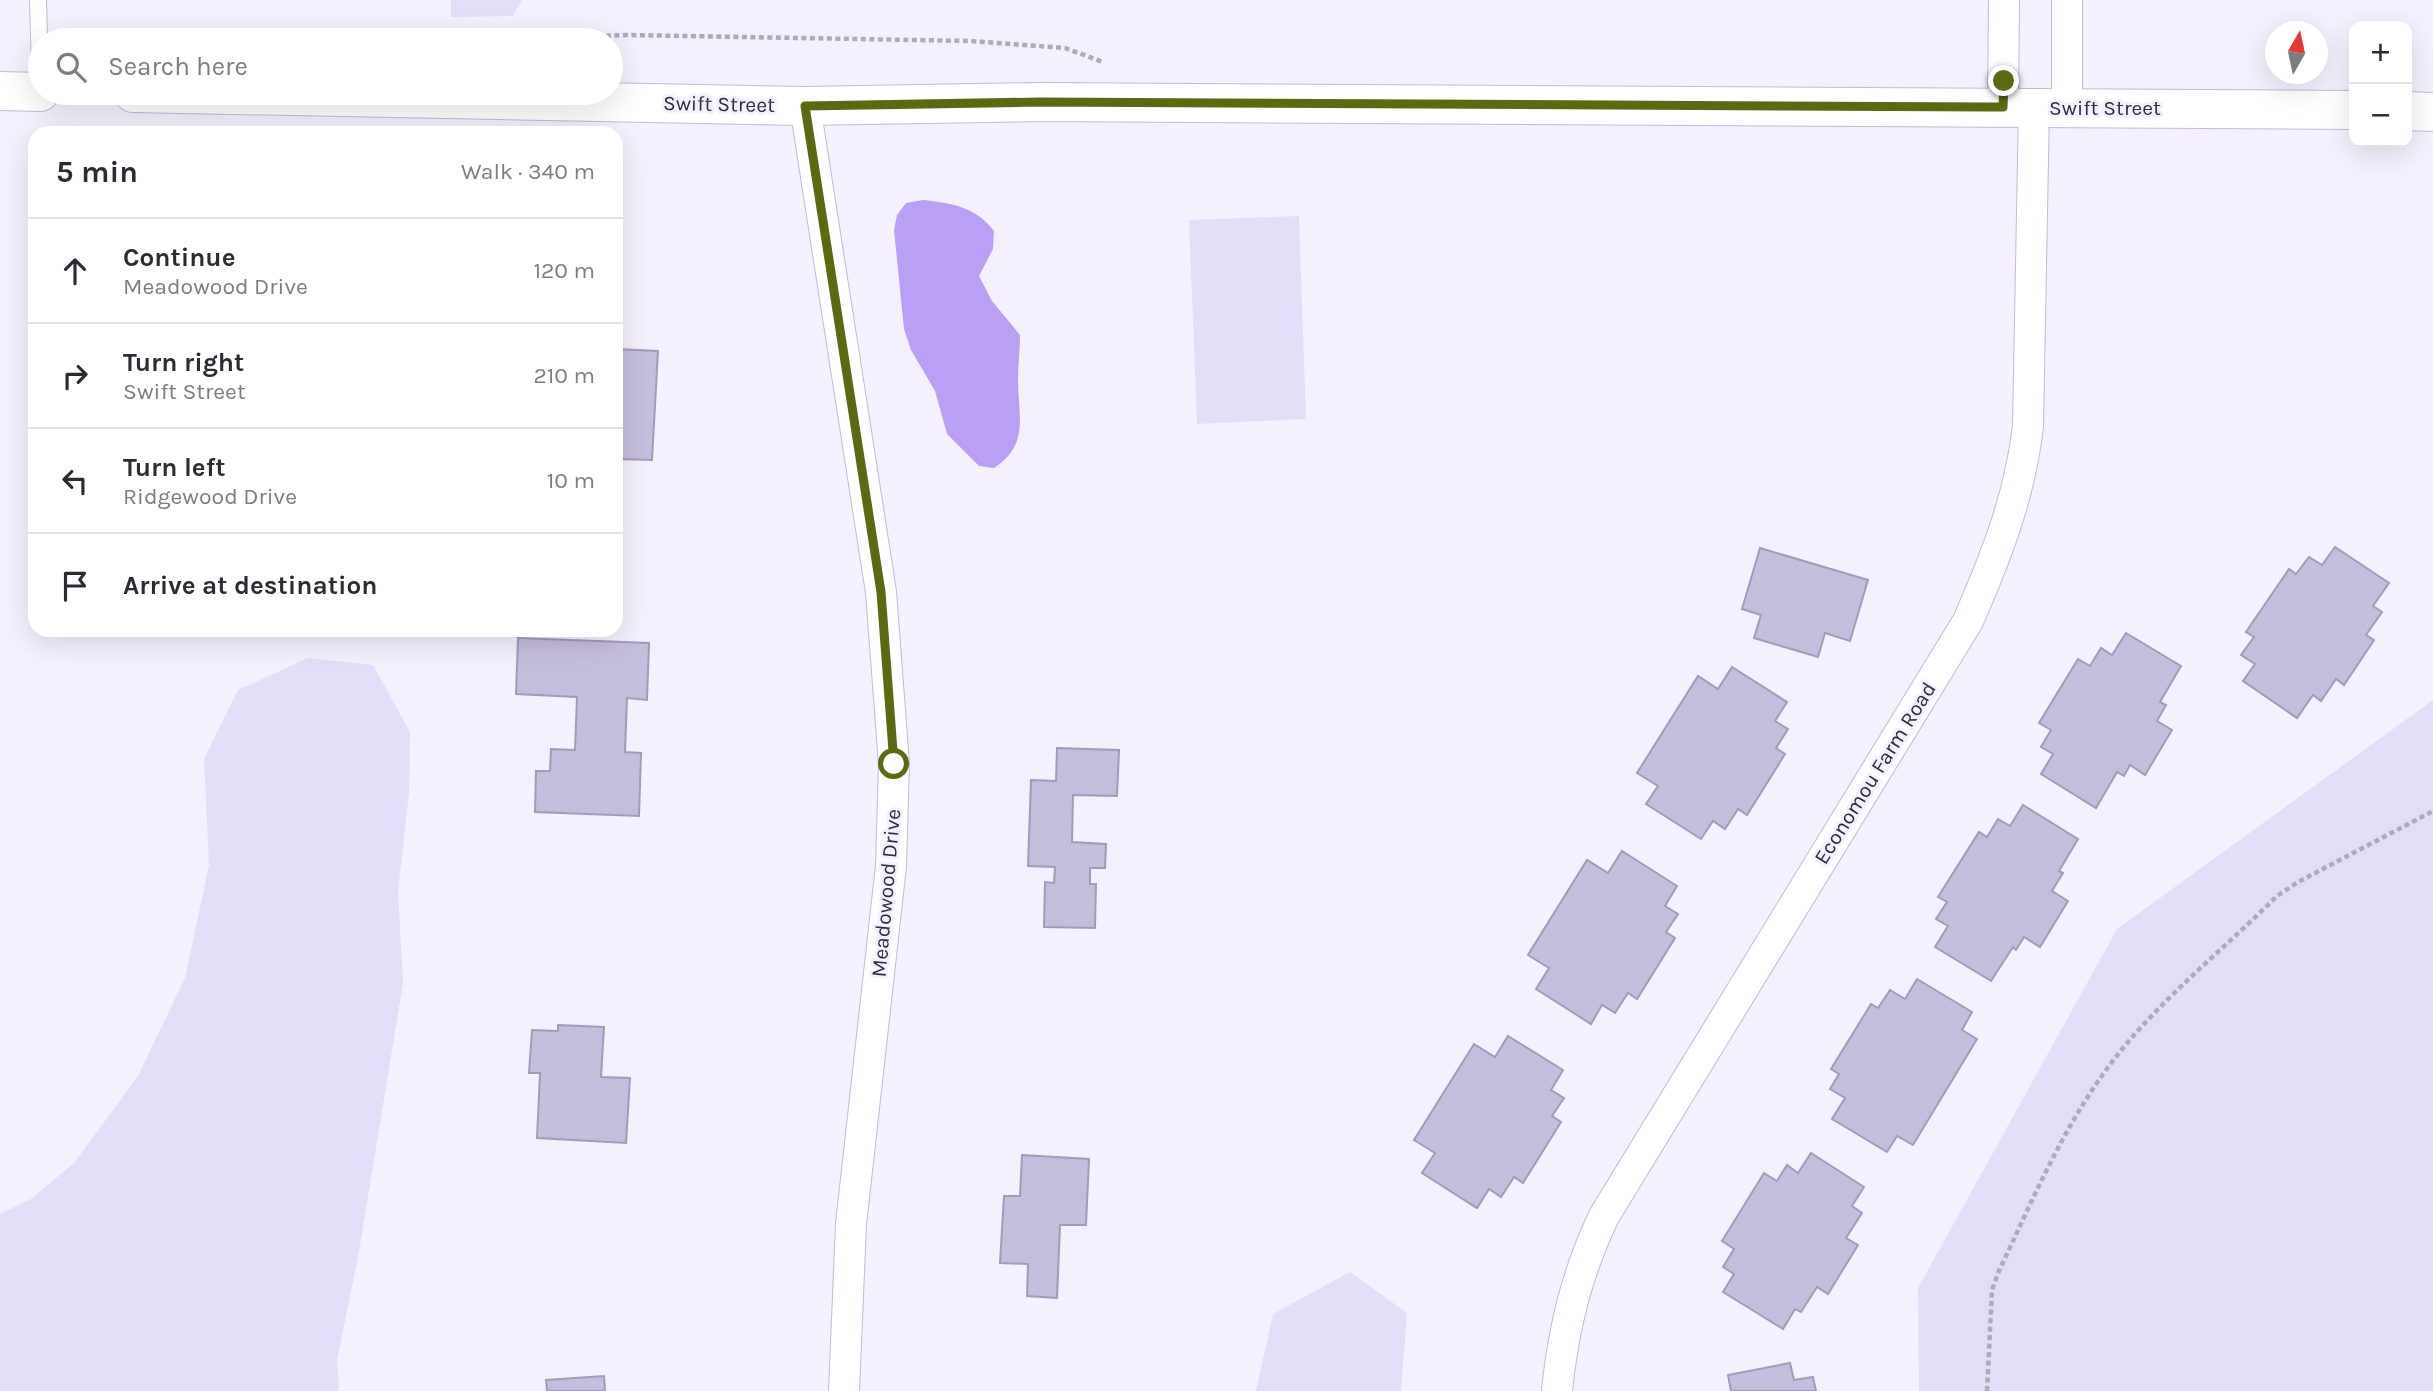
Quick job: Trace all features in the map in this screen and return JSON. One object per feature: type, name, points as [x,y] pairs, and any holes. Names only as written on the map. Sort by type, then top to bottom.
[{"type":"street","points":[[2004,0],[2035,107]]},
{"type":"street","points":[[2035,107],[2067,0]]},
{"type":"street","points":[[0,91],[28,92]]},
{"type":"street","name":"Swift Street","points":[[623,102],[805,106],[1040,102],[2349,110]]},
{"type":"street","name":"Meadowood Drive","points":[[805,106],[883,606],[894,764],[891,866],[851,1224],[844,1391]]},
{"type":"street","name":"Economou Farm Road","points":[[1558,1391],[1563,1343],[1575,1286],[1604,1216],[1968,621],[1996,557],[2023,470],[2028,426],[2035,107]]},
{"type":"street","points":[[2412,111],[2433,112]]},
{"type":"lane","points":[[38,0],[39,28]]},
{"type":"path","points":[[1987,1391],[1991,1300],[1998,1272],[2069,1124],[2106,1069],[2157,1011],[2277,896],[2433,811]]},
{"type":"shaded area","points":[[451,0],[522,0],[513,16],[451,17]]},
{"type":"shaded area","points":[[923,200],[971,211],[994,231],[993,249],[979,276],[992,301],[1020,335],[1020,429],[1013,449],[994,468],[979,466],[947,434],[935,391],[911,350],[904,329],[894,230],[897,215],[906,203]]},
{"type":"shaded area","points":[[1299,216],[1306,419],[1197,424],[1189,220]]},
{"type":"shaded area","points":[[308,658],[373,665],[410,732],[409,793],[398,891],[403,983],[359,1252],[337,1360],[339,1391],[0,1391],[0,1214],[31,1199],[74,1163],[138,1076],[185,978],[209,865],[204,759],[238,690]]},
{"type":"shaded area","points":[[2433,700],[2433,1391],[1919,1391],[1918,1288],[2117,929]]},
{"type":"shaded area","points":[[1350,1272],[1407,1313],[1401,1391],[1256,1391],[1273,1314]]},
{"type":"building","points":[[623,349],[658,351],[652,460],[623,459]]},
{"type":"building","points":[[2335,547],[2389,583],[2373,606],[2382,612],[2366,635],[2374,640],[2344,685],[2336,679],[2321,701],[2313,695],[2297,718],[2243,681],[2255,664],[2241,655],[2254,637],[2246,632],[2289,569],[2296,574],[2309,557],[2322,565]]},
{"type":"building","points":[[1760,548],[1868,580],[1850,641],[1825,633],[1818,657],[1754,638],[1761,615],[1742,609]]},
{"type":"building","points":[[2126,633],[2181,666],[2160,702],[2166,705],[2157,721],[2172,730],[2145,775],[2130,765],[2124,776],[2117,772],[2096,808],[2041,774],[2053,754],[2041,747],[2051,730],[2039,723],[2078,659],[2090,666],[2101,648],[2112,655]]},
{"type":"building","points":[[518,638],[649,643],[647,700],[627,698],[625,752],[641,753],[639,816],[535,812],[536,771],[550,771],[551,749],[575,750],[577,697],[516,694]]},
{"type":"building","points":[[1732,667],[1787,702],[1775,721],[1788,729],[1776,748],[1785,754],[1747,815],[1738,809],[1725,829],[1713,821],[1701,839],[1646,804],[1658,786],[1637,773],[1698,676],[1718,689]]},
{"type":"building","points":[[1057,748],[1119,750],[1117,796],[1073,795],[1072,842],[1106,844],[1105,868],[1090,868],[1090,884],[1096,884],[1095,928],[1044,927],[1045,882],[1054,883],[1055,867],[1028,866],[1031,780],[1056,781]]},
{"type":"building","points":[[2023,805],[2078,839],[2059,871],[2063,873],[2052,891],[2068,901],[2040,947],[2024,937],[2016,950],[2013,947],[1991,981],[1935,947],[1948,926],[1936,919],[1947,902],[1938,897],[1979,832],[1987,837],[1998,819],[2010,826]]},
{"type":"building","points":[[1622,851],[1677,886],[1665,906],[1678,914],[1666,932],[1675,938],[1637,999],[1628,993],[1615,1013],[1602,1005],[1591,1024],[1536,989],[1549,968],[1528,955],[1587,860],[1608,873]]},
{"type":"building","points":[[1917,979],[1972,1012],[1962,1030],[1977,1039],[1913,1145],[1897,1136],[1887,1152],[1832,1119],[1845,1098],[1830,1089],[1839,1074],[1831,1069],[1871,1004],[1878,1008],[1890,990],[1905,999]]},
{"type":"building","points":[[558,1025],[604,1027],[601,1077],[630,1078],[626,1143],[537,1138],[540,1073],[529,1073],[532,1030],[558,1031]]},
{"type":"building","points":[[1508,1036],[1563,1070],[1551,1090],[1564,1098],[1552,1116],[1561,1122],[1523,1183],[1514,1177],[1501,1197],[1489,1189],[1477,1208],[1422,1173],[1435,1153],[1414,1140],[1474,1044],[1495,1057]]},
{"type":"building","points":[[1811,1153],[1864,1187],[1852,1206],[1862,1213],[1846,1238],[1858,1245],[1828,1294],[1817,1287],[1801,1312],[1795,1309],[1783,1329],[1723,1292],[1734,1274],[1723,1267],[1734,1249],[1722,1241],[1764,1173],[1777,1181],[1787,1165],[1798,1173]]},
{"type":"building","points":[[1022,1155],[1089,1159],[1086,1225],[1060,1225],[1057,1298],[1027,1296],[1028,1264],[1000,1263],[1004,1196],[1020,1196]]},
{"type":"building","points":[[1790,1363],[1794,1380],[1813,1377],[1816,1391],[1731,1391],[1728,1375]]},
{"type":"building","points":[[604,1376],[605,1391],[547,1391],[546,1380]]},
{"type":"route","points":[[894,764],[881,592],[805,106],[1040,102],[2003,107],[2004,81]]}]
